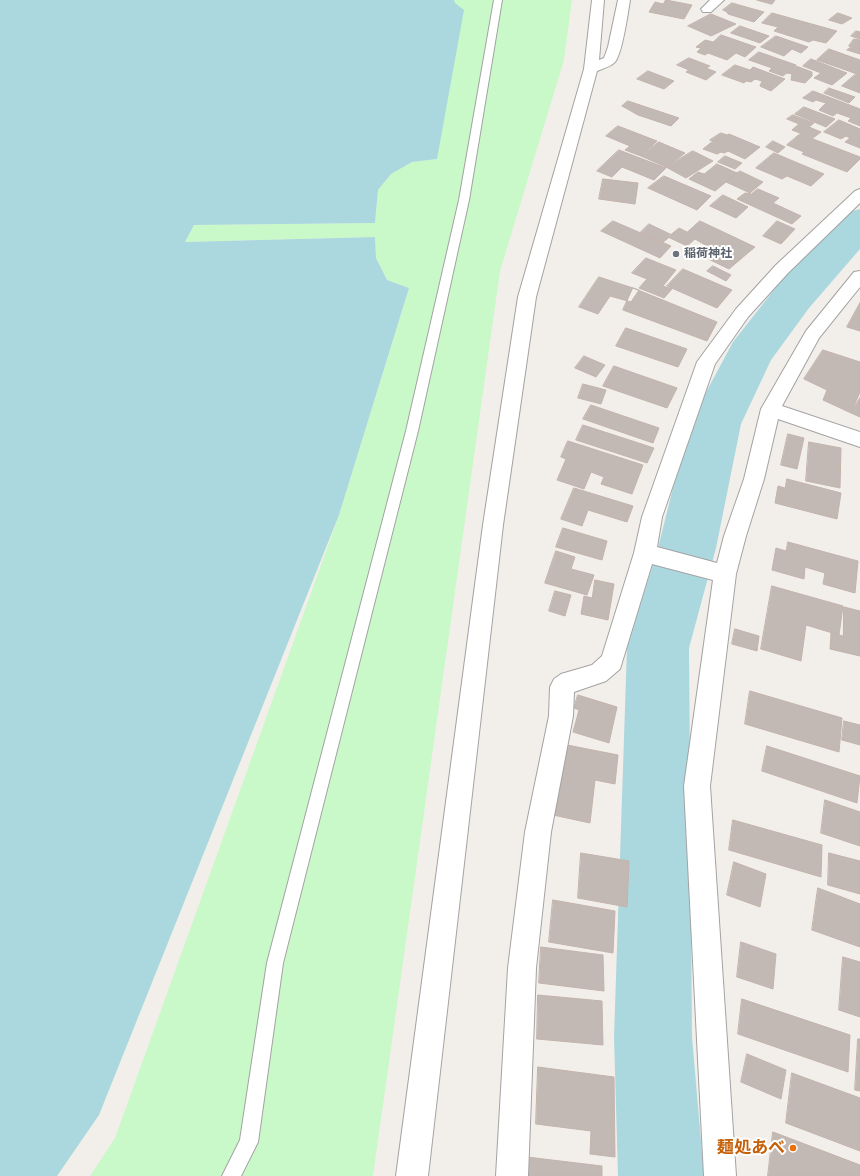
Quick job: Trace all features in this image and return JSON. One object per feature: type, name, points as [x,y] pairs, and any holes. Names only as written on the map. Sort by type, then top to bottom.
[{"type":"street","points":[[412,1176],[493,525],[527,297],[591,69],[598,0]]},
{"type":"street","points":[[591,69],[610,60],[615,47],[624,0]]},
{"type":"street","points":[[707,9],[718,0]]},
{"type":"street","points":[[512,1176],[522,968],[538,832],[562,716],[562,687],[569,681],[598,674],[612,662],[645,553],[652,517],[706,362],[742,313],[762,291],[793,258],[860,194]]},
{"type":"street","points":[[720,1176],[697,786],[725,574],[735,536],[754,479],[771,409],[812,335],[860,276]]},
{"type":"street","points":[[771,409],[860,440]]},
{"type":"street","points":[[645,553],[725,574]]},
{"type":"lane","points":[[231,1176],[249,1142],[275,963],[416,415],[464,200],[498,0]]},
{"type":"green space","points":[[454,0],[572,0],[564,60],[500,271],[373,1176],[90,1176],[115,1138],[339,515],[409,288],[387,280],[376,258],[375,237],[185,242],[194,225],[375,223],[378,190],[391,174],[412,162],[437,159]]},
{"type":"water","points":[[0,0],[454,0],[455,3],[464,10],[437,159],[412,162],[391,174],[378,190],[375,223],[194,225],[185,242],[375,237],[376,258],[387,280],[409,288],[339,515],[99,1115],[57,1176],[0,1176]]},
{"type":"building","points":[[666,0],[692,5],[684,19],[649,12],[655,2],[663,4]]},
{"type":"building","points":[[757,0],[775,0],[772,4]]},
{"type":"building","points":[[732,3],[764,12],[754,22],[728,14],[723,10]]},
{"type":"building","points":[[772,13],[837,31],[826,43],[813,40],[809,42],[774,31],[778,27],[762,23]]},
{"type":"building","points":[[838,13],[852,18],[842,24],[829,20]]},
{"type":"building","points":[[711,14],[736,24],[711,36],[688,26]]},
{"type":"building","points":[[740,26],[769,36],[760,43],[731,33]]},
{"type":"building","points":[[856,31],[860,32],[860,39],[851,36]]},
{"type":"building","points":[[721,35],[756,47],[745,57],[736,53],[727,60],[708,53],[705,55],[697,52],[701,48],[696,47],[705,40],[713,42]]},
{"type":"building","points":[[776,36],[808,47],[801,53],[792,49],[784,56],[761,47]]},
{"type":"building","points":[[854,39],[860,40],[860,49],[849,46]]},
{"type":"building","points":[[853,46],[860,49],[860,54],[847,50]]},
{"type":"building","points":[[829,49],[860,60],[860,75],[817,60]]},
{"type":"building","points":[[759,52],[796,65],[783,76],[769,71],[772,68],[749,60]]},
{"type":"building","points":[[689,58],[710,66],[706,68],[716,72],[706,80],[686,72],[689,70],[677,65]]},
{"type":"building","points":[[811,59],[847,73],[832,85],[814,78],[821,73],[803,66]]},
{"type":"building","points":[[735,65],[750,70],[753,67],[785,79],[771,91],[760,86],[762,81],[755,79],[751,82],[746,81],[744,83],[722,75]]},
{"type":"building","points":[[796,66],[812,72],[812,76],[805,83],[791,80],[792,74],[787,73]]},
{"type":"building","points":[[648,71],[674,81],[664,89],[637,79]]},
{"type":"building","points":[[856,74],[860,75],[860,93],[842,86]]},
{"type":"building","points":[[829,88],[855,97],[849,103],[824,93]]},
{"type":"building","points":[[813,91],[860,109],[860,126],[848,121],[851,118],[837,113],[833,116],[819,110],[826,103],[816,100],[813,102],[803,98]]},
{"type":"building","points":[[628,101],[679,118],[671,126],[638,115],[622,106]]},
{"type":"building","points":[[804,107],[835,119],[826,127],[795,114]]},
{"type":"building","points":[[793,115],[814,123],[809,127],[821,132],[813,138],[792,130],[799,124],[787,119]]},
{"type":"building","points":[[839,120],[860,129],[860,148],[845,142],[850,138],[846,136],[841,139],[824,132]]},
{"type":"building","points":[[618,126],[657,141],[641,156],[625,150],[630,146],[606,136]]},
{"type":"building","points":[[721,133],[727,135],[729,134],[760,147],[745,159],[728,151],[717,154],[703,149],[713,141],[710,140]]},
{"type":"building","points":[[800,134],[860,157],[860,159],[847,172],[802,154],[804,152],[787,145]]},
{"type":"building","points":[[773,141],[785,147],[778,153],[766,147]]},
{"type":"building","points":[[659,142],[685,153],[666,167],[641,156]]},
{"type":"building","points":[[619,150],[666,168],[654,180],[622,167],[612,177],[597,171]]},
{"type":"building","points":[[693,151],[713,161],[686,178],[666,167]]},
{"type":"building","points":[[774,153],[824,174],[811,186],[787,176],[782,179],[756,168]]},
{"type":"building","points":[[725,156],[742,163],[735,169],[718,162]]},
{"type":"building","points":[[717,164],[737,173],[715,191],[689,179],[698,172],[704,174]]},
{"type":"building","points":[[740,171],[763,182],[750,193],[726,182]]},
{"type":"building","points":[[664,176],[711,196],[697,210],[648,188]]},
{"type":"building","points":[[603,179],[638,183],[635,204],[599,199]]},
{"type":"building","points":[[758,189],[779,198],[773,203],[801,216],[792,224],[737,199],[745,193],[751,194]]},
{"type":"building","points":[[723,195],[748,207],[736,218],[710,206]]},
{"type":"building","points":[[613,221],[671,246],[660,258],[601,231]]},
{"type":"building","points":[[700,221],[755,247],[729,269],[698,254],[707,246],[695,239],[687,246],[668,237],[679,228],[687,232]]},
{"type":"building","points":[[777,221],[795,229],[781,244],[763,236]]},
{"type":"building","points":[[649,224],[672,235],[662,243],[640,233]]},
{"type":"building","points":[[646,258],[676,270],[663,286],[672,289],[664,298],[639,288],[647,279],[632,273]]},
{"type":"building","points":[[713,266],[731,275],[726,281],[707,271]]},
{"type":"building","points":[[683,269],[732,290],[717,308],[667,286]]},
{"type":"building","points":[[599,277],[639,290],[631,302],[610,296],[598,314],[579,307]]},
{"type":"building","points":[[633,288],[717,322],[707,341],[623,310]]},
{"type":"building","points":[[860,303],[860,331],[847,327]]},
{"type":"building","points":[[626,328],[687,349],[678,367],[616,346]]},
{"type":"building","points":[[823,350],[860,362],[860,392],[851,413],[823,400],[827,390],[804,379]]},
{"type":"building","points":[[584,356],[605,365],[596,377],[575,368]]},
{"type":"building","points":[[614,366],[677,388],[667,408],[603,386]]},
{"type":"building","points":[[583,384],[606,390],[601,404],[578,398]]},
{"type":"building","points":[[860,398],[860,417],[851,413]]},
{"type":"building","points":[[591,405],[659,428],[653,443],[583,419]]},
{"type":"building","points":[[583,425],[654,448],[647,463],[576,440]]},
{"type":"building","points":[[788,434],[804,438],[797,469],[781,465]]},
{"type":"building","points":[[568,441],[643,465],[632,494],[601,484],[604,477],[591,472],[584,489],[557,480],[566,459],[561,457]]},
{"type":"building","points":[[809,442],[841,448],[840,488],[806,481]]},
{"type":"building","points":[[787,479],[841,493],[837,519],[775,503],[778,486],[785,488]]},
{"type":"building","points":[[574,488],[633,506],[627,522],[588,510],[582,526],[561,519]]},
{"type":"building","points":[[563,528],[607,541],[602,560],[556,547]]},
{"type":"building","points":[[788,542],[858,561],[855,593],[823,584],[825,573],[805,567],[804,579],[772,570],[776,548],[786,551]]},
{"type":"building","points":[[556,551],[575,557],[571,569],[594,575],[587,595],[545,583]]},
{"type":"building","points":[[595,580],[614,584],[608,620],[581,614],[584,596],[592,598]]},
{"type":"building","points":[[772,586],[843,606],[839,635],[806,625],[801,661],[761,649]]},
{"type":"building","points":[[555,591],[571,595],[565,616],[549,611]]},
{"type":"building","points":[[844,607],[860,611],[860,656],[830,649],[831,633],[843,636]]},
{"type":"building","points":[[735,629],[759,636],[757,651],[732,644]]},
{"type":"building","points":[[750,691],[842,718],[839,752],[745,724]]},
{"type":"building","points":[[578,695],[617,707],[609,743],[573,732],[579,710],[574,708]]},
{"type":"building","points":[[844,721],[860,725],[860,745],[842,740]]},
{"type":"building","points":[[562,744],[618,755],[615,784],[595,780],[590,823],[553,815]]},
{"type":"building","points":[[767,746],[860,776],[857,803],[762,771]]},
{"type":"building","points":[[825,800],[860,812],[860,846],[821,833]]},
{"type":"building","points":[[733,820],[822,845],[821,877],[729,850]]},
{"type":"building","points":[[581,853],[629,861],[627,907],[578,898]]},
{"type":"building","points":[[829,853],[860,861],[860,894],[828,885]]},
{"type":"building","points":[[734,862],[766,874],[760,907],[727,895]]},
{"type":"building","points":[[818,888],[860,904],[860,947],[812,930]]},
{"type":"building","points":[[553,900],[615,911],[613,953],[549,942]]},
{"type":"building","points":[[741,942],[776,954],[773,989],[737,977]]},
{"type":"building","points":[[541,947],[603,955],[604,991],[539,983]]},
{"type":"building","points":[[843,957],[860,962],[860,1017],[839,1010]]},
{"type":"building","points":[[538,995],[602,1001],[603,1045],[537,1039]]},
{"type":"building","points":[[742,999],[850,1035],[848,1072],[738,1034]]},
{"type":"building","points":[[858,1039],[860,1039],[860,1091],[855,1090]]},
{"type":"building","points":[[747,1054],[786,1070],[781,1099],[741,1082]]},
{"type":"building","points":[[538,1067],[614,1077],[615,1157],[590,1154],[591,1131],[536,1124]]},
{"type":"building","points":[[792,1073],[860,1098],[860,1151],[786,1123]]},
{"type":"building","name":"麺処あべ","points":[[773,1132],[860,1165],[860,1176],[768,1176]]},
{"type":"building","points":[[527,1157],[602,1166],[602,1176],[526,1176]]},
{"type":"waterway","points":[[661,1176],[653,1037],[658,648],[687,548],[715,424],[750,354],[793,297],[860,222]]},
{"type":"place","name":"稲荷神社","points":[[676,254]]},
{"type":"place","name":"麺処あべ","points":[[793,1148]]}]
